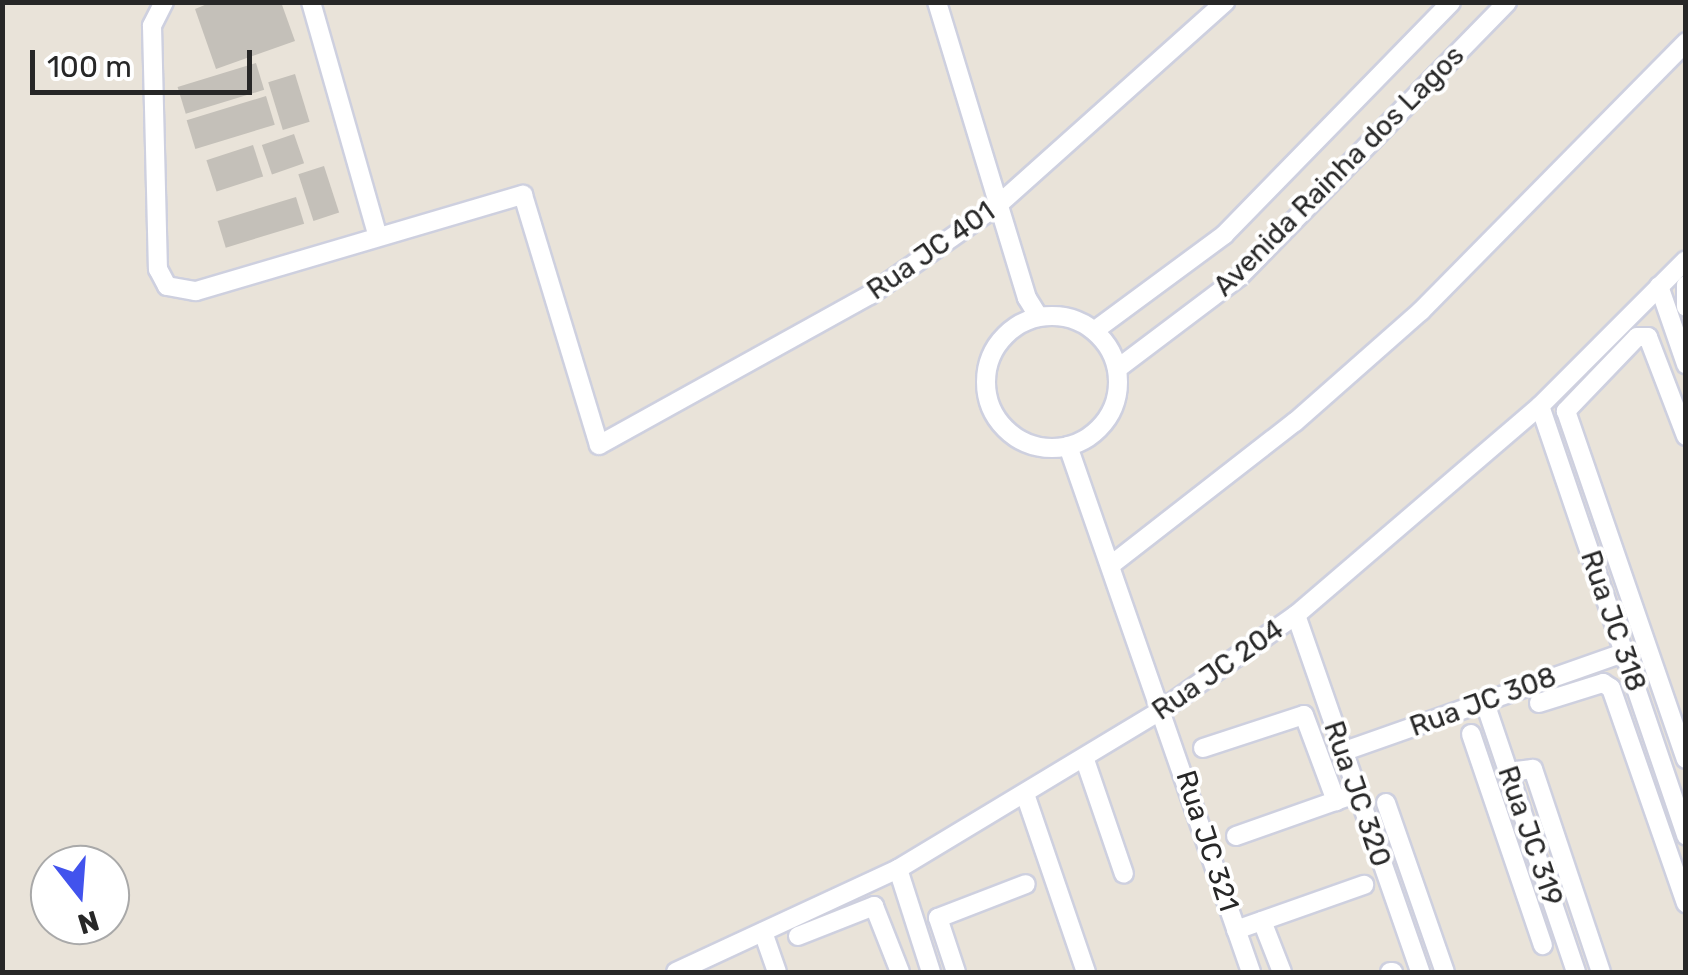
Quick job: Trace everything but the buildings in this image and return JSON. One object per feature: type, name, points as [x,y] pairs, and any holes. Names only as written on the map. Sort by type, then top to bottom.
[{"type":"street","points":[[159,8],[158,269],[167,286],[196,292],[378,238],[311,2]]},
{"type":"street","points":[[937,2],[998,205],[1039,317]]},
{"type":"street","name":"Rua JC 401","points":[[378,238],[523,196],[599,445],[870,295],[998,205],[1225,2]]},
{"type":"street","name":"Avenida Rainha dos Lagos","points":[[1094,330],[1224,235],[1451,2]]},
{"type":"street","name":"Avenida Rainha dos Lagos","points":[[1117,369],[1240,277],[1507,2]]},
{"type":"street","points":[[1111,564],[1235,471],[1396,333],[1686,42]]},
{"type":"street","name":"Rua JC 204","points":[[676,972],[898,868],[1085,760],[1163,709],[1296,615],[1540,406],[1686,260]]},
{"type":"street","points":[[1658,286],[1686,364]]},
{"type":"street","points":[[1686,286],[1686,307]]},
{"type":"street","points":[[1039,317],[1068,318],[1094,330],[1117,369],[1117,395],[1107,418],[1068,446],[1039,447],[1015,438],[989,405],[985,377],[994,350],[1013,328],[1039,317]]},
{"type":"street","points":[[1686,436],[1648,337],[1637,337],[1566,411],[1686,758]]},
{"type":"street","name":"Rua JC 318","points":[[1540,406],[1623,653],[1678,791],[1686,836]]},
{"type":"street","name":"Rua JC 321","points":[[1068,446],[1163,709],[1251,972]]},
{"type":"street","name":"Rua JC 320","points":[[1296,615],[1420,972]]},
{"type":"street","name":"Rua JC 308","points":[[1342,752],[1623,653]]},
{"type":"street","points":[[1539,703],[1602,683],[1612,688],[1686,903]]},
{"type":"street","name":"Rua JC 319","points":[[1484,700],[1576,972]]},
{"type":"street","points":[[1202,748],[1304,714],[1336,801]]},
{"type":"street","points":[[1471,734],[1541,938],[1560,924]]},
{"type":"street","points":[[1085,760],[1124,874]]},
{"type":"street","points":[[1508,772],[1533,770],[1601,972]]},
{"type":"street","points":[[1025,794],[1086,972]]},
{"type":"street","points":[[1236,836],[1357,794]]},
{"type":"street","points":[[1368,824],[1388,809],[1445,972]]},
{"type":"street","points":[[898,868],[932,972]]},
{"type":"street","points":[[956,972],[940,916],[1026,884]]},
{"type":"street","points":[[1236,930],[1364,886]]},
{"type":"street","points":[[798,936],[874,906],[900,972]]},
{"type":"street","points":[[1262,921],[1282,972]]},
{"type":"street","points":[[763,932],[776,972]]}]
